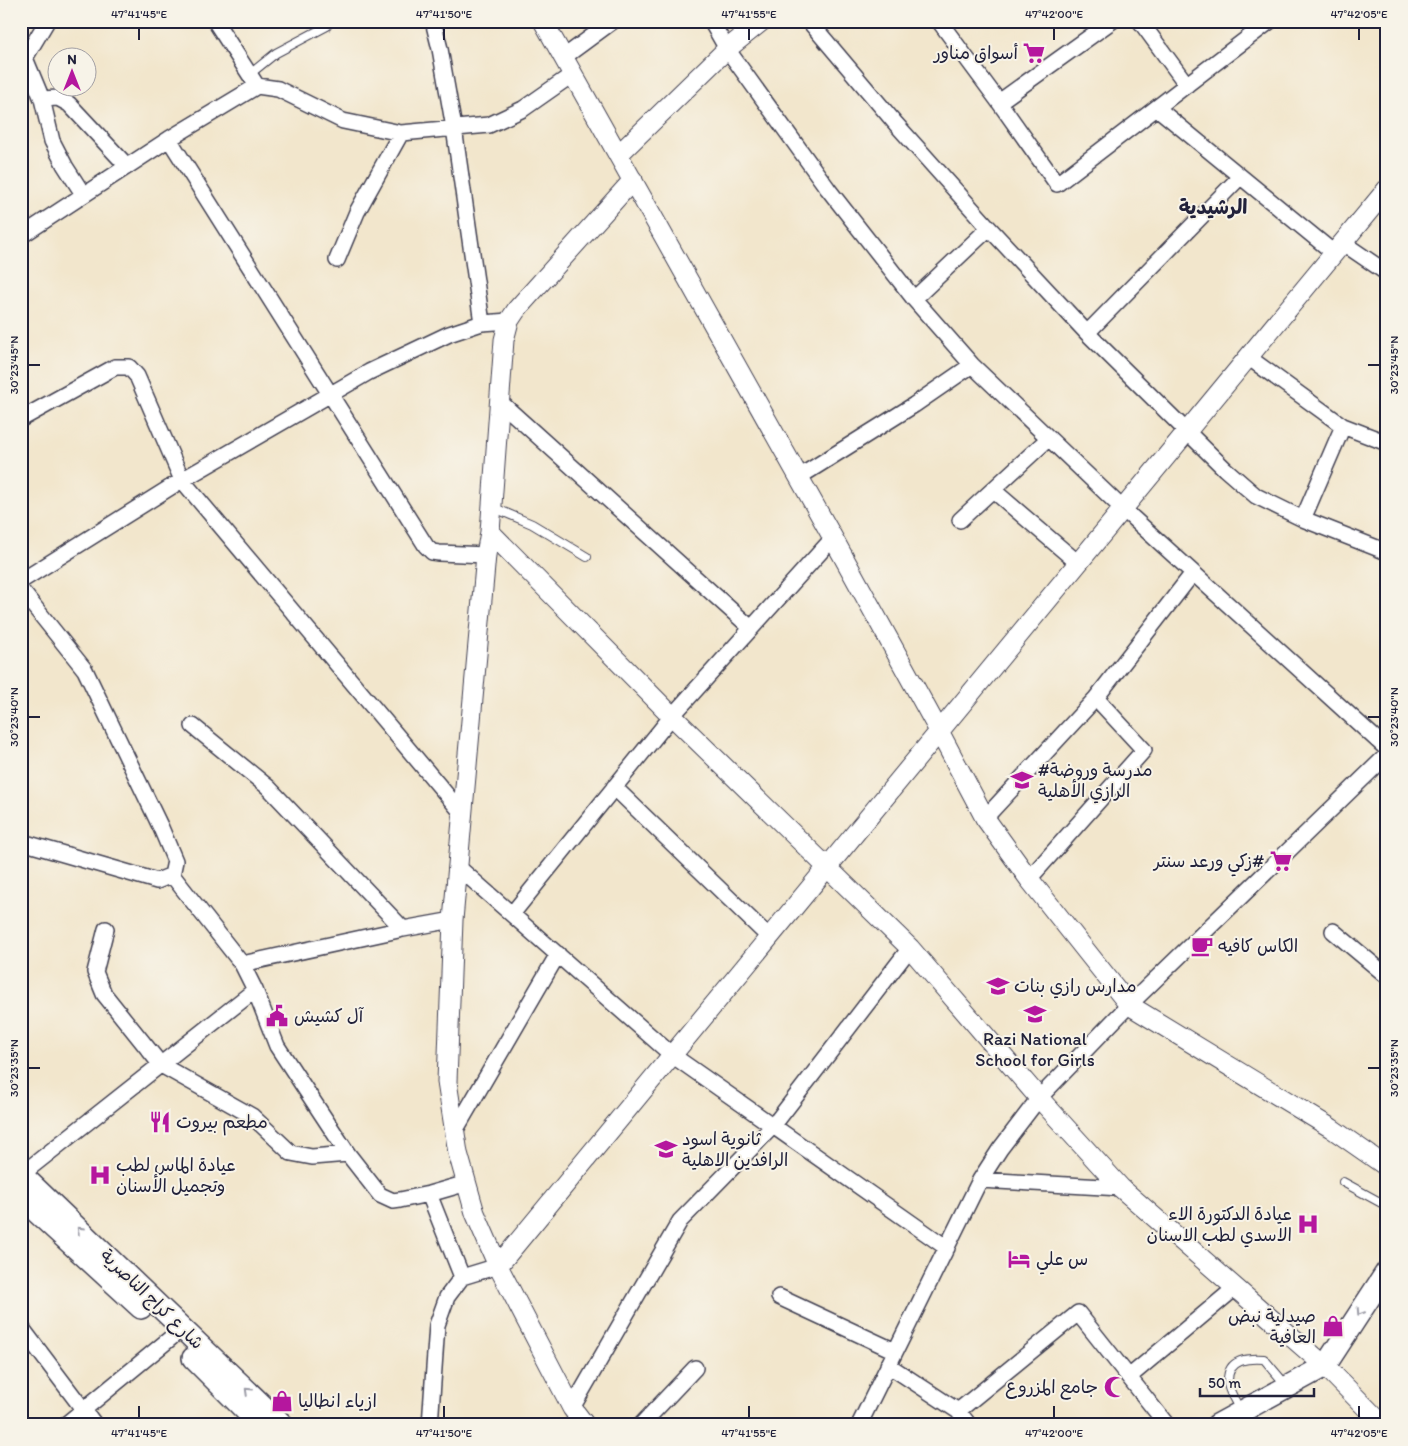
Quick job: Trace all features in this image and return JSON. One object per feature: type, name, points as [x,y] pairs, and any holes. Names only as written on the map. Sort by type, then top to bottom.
[{"type":"main road","name":"شارع كراج الناصرية","points":[[22,1174],[283,1425]]},
{"type":"main road","name":"شارع كراج الناصرية","points":[[21,1198],[172,1336],[260,1425]]},
{"type":"main road","points":[[1217,1425],[1325,1366],[1387,1272]]},
{"type":"street","points":[[47,21],[23,56],[42,99],[52,141],[83,194]]},
{"type":"street","points":[[215,21],[253,80],[278,89],[344,120],[400,133],[489,125],[523,109],[573,74]]},
{"type":"street","points":[[433,21],[454,128],[482,323]]},
{"type":"street","points":[[543,21],[799,476],[985,818],[1029,878],[1129,1005],[1331,1128],[1387,1167]]},
{"type":"street","points":[[564,57],[613,21]]},
{"type":"street","points":[[711,21],[727,49],[828,189],[914,298],[972,365],[1123,509],[1387,749]]},
{"type":"street","points":[[618,155],[727,49],[762,21]]},
{"type":"street","points":[[809,21],[896,124],[989,228],[1087,333],[1186,432],[1256,496],[1302,519],[1387,552]]},
{"type":"street","points":[[999,102],[1112,21]]},
{"type":"street","points":[[1140,21],[1187,85]]},
{"type":"street","points":[[945,24],[1057,184],[1270,21]]},
{"type":"street","points":[[21,236],[169,139],[253,80]]},
{"type":"street","points":[[42,99],[58,98],[69,104],[127,166]]},
{"type":"street","points":[[1157,108],[1240,177],[1338,248],[1387,273]]},
{"type":"street","points":[[337,260],[357,212],[400,133]]},
{"type":"street","points":[[169,139],[426,546],[432,552],[486,556]]},
{"type":"street","points":[[1087,333],[1240,177]]},
{"type":"street","points":[[575,1418],[498,1266],[475,1213],[458,1154],[447,1082],[453,920],[486,556],[490,532],[504,340],[509,321],[517,309],[633,180]]},
{"type":"street","points":[[430,1425],[437,1325],[448,1296],[462,1277],[498,1266],[1387,189]]},
{"type":"street","points":[[914,298],[989,228]]},
{"type":"street","points":[[21,581],[182,480],[369,372],[449,334],[482,323],[509,321]]},
{"type":"street","points":[[1248,357],[1343,426],[1387,443]]},
{"type":"street","points":[[799,476],[914,405],[972,365]]},
{"type":"street","points":[[21,419],[115,367],[130,367],[137,376],[182,480],[462,813]]},
{"type":"street","points":[[500,401],[751,628]]},
{"type":"street","points":[[1302,519],[1343,426]]},
{"type":"street","points":[[960,520],[1049,438]]},
{"type":"street","points":[[993,490],[1078,563]]},
{"type":"street","points":[[490,532],[672,716],[910,948],[1038,1098],[1121,1188],[1325,1366],[1383,1425]]},
{"type":"street","points":[[512,914],[672,716],[833,538]]},
{"type":"street","points":[[985,818],[1096,698],[1193,573]]},
{"type":"street","points":[[21,590],[85,670],[175,860],[172,875],[242,964],[256,990],[277,1046],[348,1154],[380,1195],[386,1199],[400,1200],[467,1183]]},
{"type":"street","points":[[1029,878],[1144,750],[1096,698]]},
{"type":"street","points":[[193,726],[268,787],[403,929]]},
{"type":"street","points":[[859,1425],[980,1180],[1000,1149],[1038,1098],[1129,1005],[1387,756]]},
{"type":"street","points":[[614,787],[769,937]]},
{"type":"street","points":[[28,844],[157,881],[172,875]]},
{"type":"street","points":[[459,868],[672,1055],[947,1248]]},
{"type":"street","points":[[242,964],[453,920]]},
{"type":"street","points":[[106,929],[95,972],[104,994],[161,1065],[252,1116],[291,1154],[312,1157],[348,1154]]},
{"type":"street","points":[[1333,932],[1387,976]]},
{"type":"street","points":[[575,1418],[680,1221],[772,1126],[910,948]]},
{"type":"street","points":[[455,1131],[558,954]]},
{"type":"street","points":[[22,1174],[256,990]]},
{"type":"street","points":[[980,1180],[1121,1188]]},
{"type":"street","points":[[429,1194],[462,1277]]},
{"type":"street","points":[[1129,1376],[1235,1288]]},
{"type":"street","points":[[779,1297],[894,1351]]},
{"type":"street","points":[[958,1412],[1078,1313],[1167,1425]]},
{"type":"street","points":[[21,1327],[96,1425]]},
{"type":"street","points":[[65,1425],[172,1336]]},
{"type":"street","points":[[888,1365],[958,1412],[969,1425]]},
{"type":"street","points":[[641,1425],[695,1368]]},
{"type":"lane","points":[[253,80],[276,53],[326,26]]},
{"type":"lane","points":[[492,507],[532,524],[587,557]]},
{"type":"lane","points":[[1343,1182],[1387,1206]]},
{"type":"lane","points":[[1240,1412],[1227,1381],[1230,1369],[1238,1360],[1250,1358],[1264,1359],[1287,1387]]},
{"type":"place","name":"أسواق مناور","points":[[1034,53]]},
{"type":"place","name":"#مدرسة وروضة الرازي الأهلية","points":[[1022,780]]},
{"type":"place","name":"زكي ورعد سنتر#","points":[[1281,861]]},
{"type":"place","name":"الكاس كافيه","points":[[1202,946]]},
{"type":"place","name":"مدارس رازي بنات","points":[[998,986]]},
{"type":"place","name":"Razi National School for Girls","points":[[1035,1014]]},
{"type":"place","name":"آل كشيش","points":[[277,1016]]},
{"type":"place","name":"مطعم بيروت","points":[[160,1122]]},
{"type":"place","name":"ثانوية اسود الرافدين الاهلية","points":[[666,1149]]},
{"type":"place","name":"عيادة الماس لطب وتجميل الأسنان","points":[[100,1175]]},
{"type":"place","name":"عيادة الدكتورة الاء الاسدي لطب الاسنان","points":[[1308,1224]]},
{"type":"place","name":"س علي","points":[[1019,1259]]},
{"type":"place","name":"صيدلية نبض العافية","points":[[1333,1326]]},
{"type":"place","name":"جامع المزروع","points":[[1115,1387]]},
{"type":"place","name":"ازياء انطاليا","points":[[282,1401]]},
{"type":"district","name":"الرشيدية","points":[[1213,207]]}]
